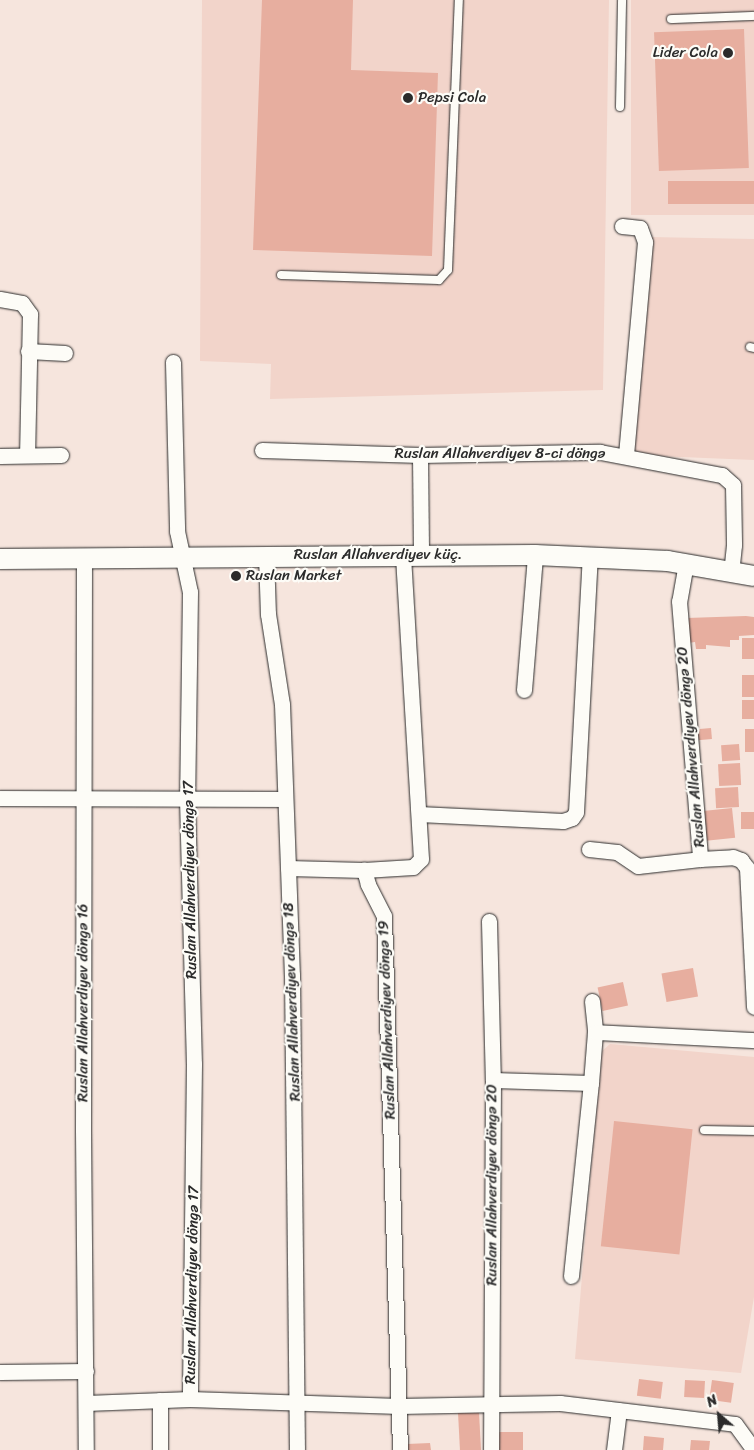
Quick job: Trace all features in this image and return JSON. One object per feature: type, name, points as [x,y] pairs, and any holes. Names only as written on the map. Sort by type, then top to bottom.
[{"type":"street","points":[[622,226],[640,228],[646,242],[626,456]]},
{"type":"street","points":[[0,299],[22,303],[28,307],[27,454]]},
{"type":"street","points":[[28,351],[65,353]]},
{"type":"street","name":"Ruslan Allahverdiyev döngə 17","points":[[173,362],[178,531],[190,592],[187,798],[194,1064],[190,1399]]},
{"type":"street","name":"Ruslan Allahverdiyev 8-ci döngə","points":[[262,450],[420,455],[600,452],[626,456],[644,462],[722,475],[730,479],[733,485],[734,545],[731,573]]},
{"type":"street","points":[[0,456],[27,454],[61,455]]},
{"type":"street","points":[[288,868],[364,870],[418,865],[421,859],[412,554],[420,455]]},
{"type":"street","name":"Ruslan Allahverdiyev küç.","points":[[0,559],[266,555],[535,555],[686,563],[754,576]]},
{"type":"street","name":"Ruslan Allahverdiyev döngə 18","points":[[266,555],[268,614],[282,704],[288,868],[296,1175],[296,1402],[298,1450]]},
{"type":"street","points":[[524,690],[535,555]]},
{"type":"street","name":"Ruslan Allahverdiyev döngə 16","points":[[84,557],[83,1130],[86,1450]]},
{"type":"street","points":[[419,814],[563,821],[572,818],[576,812],[590,557]]},
{"type":"street","name":"Ruslan Allahverdiyev döngə 20","points":[[686,563],[679,601],[700,859],[733,857],[741,860],[747,868],[754,1007]]},
{"type":"street","points":[[0,798],[285,799]]},
{"type":"street","points":[[589,849],[617,852],[638,866],[700,859]]},
{"type":"street","name":"Ruslan Allahverdiyev döngə 19","points":[[364,870],[368,884],[384,916],[400,1450]]},
{"type":"street","name":"Ruslan Allahverdiyev döngə 20","points":[[489,921],[493,1080],[491,1450]]},
{"type":"street","points":[[571,1276],[595,1032],[592,1001]]},
{"type":"street","points":[[595,1032],[754,1040]]},
{"type":"street","points":[[493,1080],[591,1083]]},
{"type":"street","points":[[0,1372],[86,1371]]},
{"type":"street","points":[[86,1402],[190,1399],[400,1406],[560,1403],[735,1424],[744,1431],[752,1449]]},
{"type":"street","points":[[160,1400],[160,1450]]},
{"type":"street","points":[[614,1450],[618,1410]]},
{"type":"lane","points":[[281,275],[439,280],[448,270],[459,0]]},
{"type":"lane","points":[[620,107],[622,0]]},
{"type":"lane","points":[[671,19],[754,16]]},
{"type":"lane","points":[[704,1130],[754,1131]]},
{"type":"shaded area","name":"Pepsi Cola","points":[[202,0],[609,0],[603,390],[270,399],[271,364],[200,361]]},
{"type":"shaded area","name":"Lider Cola","points":[[631,0],[754,0],[754,215],[631,215]]},
{"type":"shaded area","points":[[650,237],[754,239],[754,460],[632,455]]},
{"type":"shaded area","points":[[610,1044],[754,1057],[754,1297],[741,1373],[575,1359],[601,1052]]},
{"type":"building","points":[[262,0],[353,0],[351,70],[438,73],[432,256],[253,250]]},
{"type":"building","points":[[744,29],[749,168],[659,171],[654,32]]},
{"type":"building","points":[[668,181],[754,181],[754,204],[668,204]]},
{"type":"building","points":[[754,617],[754,635],[739,636],[739,640],[730,640],[730,647],[706,645],[706,649],[696,649],[695,642],[688,643],[687,618]]},
{"type":"building","points":[[742,638],[754,638],[754,659],[742,659]]},
{"type":"building","points":[[742,675],[754,675],[754,697],[742,697]]},
{"type":"building","points":[[742,700],[754,700],[754,719],[742,719]]},
{"type":"building","points":[[711,728],[712,739],[695,740],[694,729]]},
{"type":"building","points":[[745,729],[754,729],[754,752],[745,752]]},
{"type":"building","points":[[739,744],[740,760],[722,761],[721,745]]},
{"type":"building","points":[[740,763],[741,785],[719,786],[718,764]]},
{"type":"building","points":[[738,787],[739,807],[716,808],[715,788]]},
{"type":"building","points":[[732,808],[735,838],[706,841],[703,811]]},
{"type":"building","points":[[741,812],[754,812],[754,829],[741,829]]},
{"type":"building","points":[[693,968],[698,997],[667,1002],[661,974]]},
{"type":"building","points":[[623,982],[628,1005],[603,1011],[598,987]]},
{"type":"building","points":[[614,1121],[693,1129],[679,1255],[601,1246]]},
{"type":"building","points":[[639,1379],[663,1382],[661,1399],[637,1396]]},
{"type":"building","points":[[685,1380],[705,1381],[704,1398],[684,1397]]},
{"type":"building","points":[[712,1380],[734,1383],[731,1403],[709,1400]]},
{"type":"building","points":[[479,1412],[481,1450],[460,1450],[458,1413]]},
{"type":"building","points":[[499,1432],[523,1432],[523,1450],[499,1450]]},
{"type":"building","points":[[644,1436],[664,1438],[663,1450],[643,1450]]},
{"type":"building","points":[[691,1440],[710,1441],[709,1450],[690,1450]]},
{"type":"building","points":[[430,1443],[431,1450],[408,1450],[407,1444]]},
{"type":"place","name":"Lider Cola","points":[[728,53]]},
{"type":"place","name":"Pepsi Cola","points":[[408,98]]},
{"type":"place","name":"Ruslan Market","points":[[236,576]]}]
